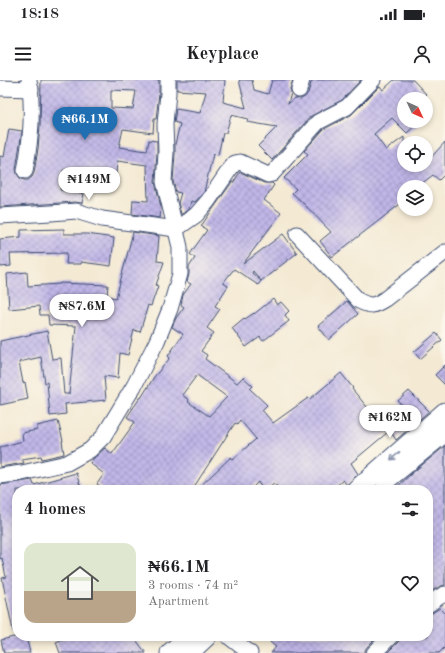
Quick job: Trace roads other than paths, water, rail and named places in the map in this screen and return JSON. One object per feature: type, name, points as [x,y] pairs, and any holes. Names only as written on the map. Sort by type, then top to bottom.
[{"type":"main road","points":[[362,485],[445,412]]},
{"type":"main road","points":[[380,485],[445,432]]},
{"type":"main road","points":[[170,653],[184,641]]},
{"type":"main road","points":[[189,653],[202,641]]},
{"type":"street","points":[[0,476],[22,473],[67,463],[90,450],[103,437],[157,340],[170,309],[180,274],[180,247],[164,182],[166,153],[165,124],[168,80]]},
{"type":"street","points":[[0,216],[76,211],[102,219],[176,229],[196,215],[208,201],[235,163],[240,162],[268,175],[272,174],[318,122],[347,106],[372,80]]},
{"type":"street","points":[[0,88],[30,84],[32,114],[30,148],[25,171]]},
{"type":"street","points":[[297,234],[359,301],[368,305],[376,305],[385,299],[445,252]]},
{"type":"street","points":[[433,601],[445,594]]},
{"type":"street","points":[[234,641],[250,653]]},
{"type":"street","points":[[374,653],[386,641]]}]
